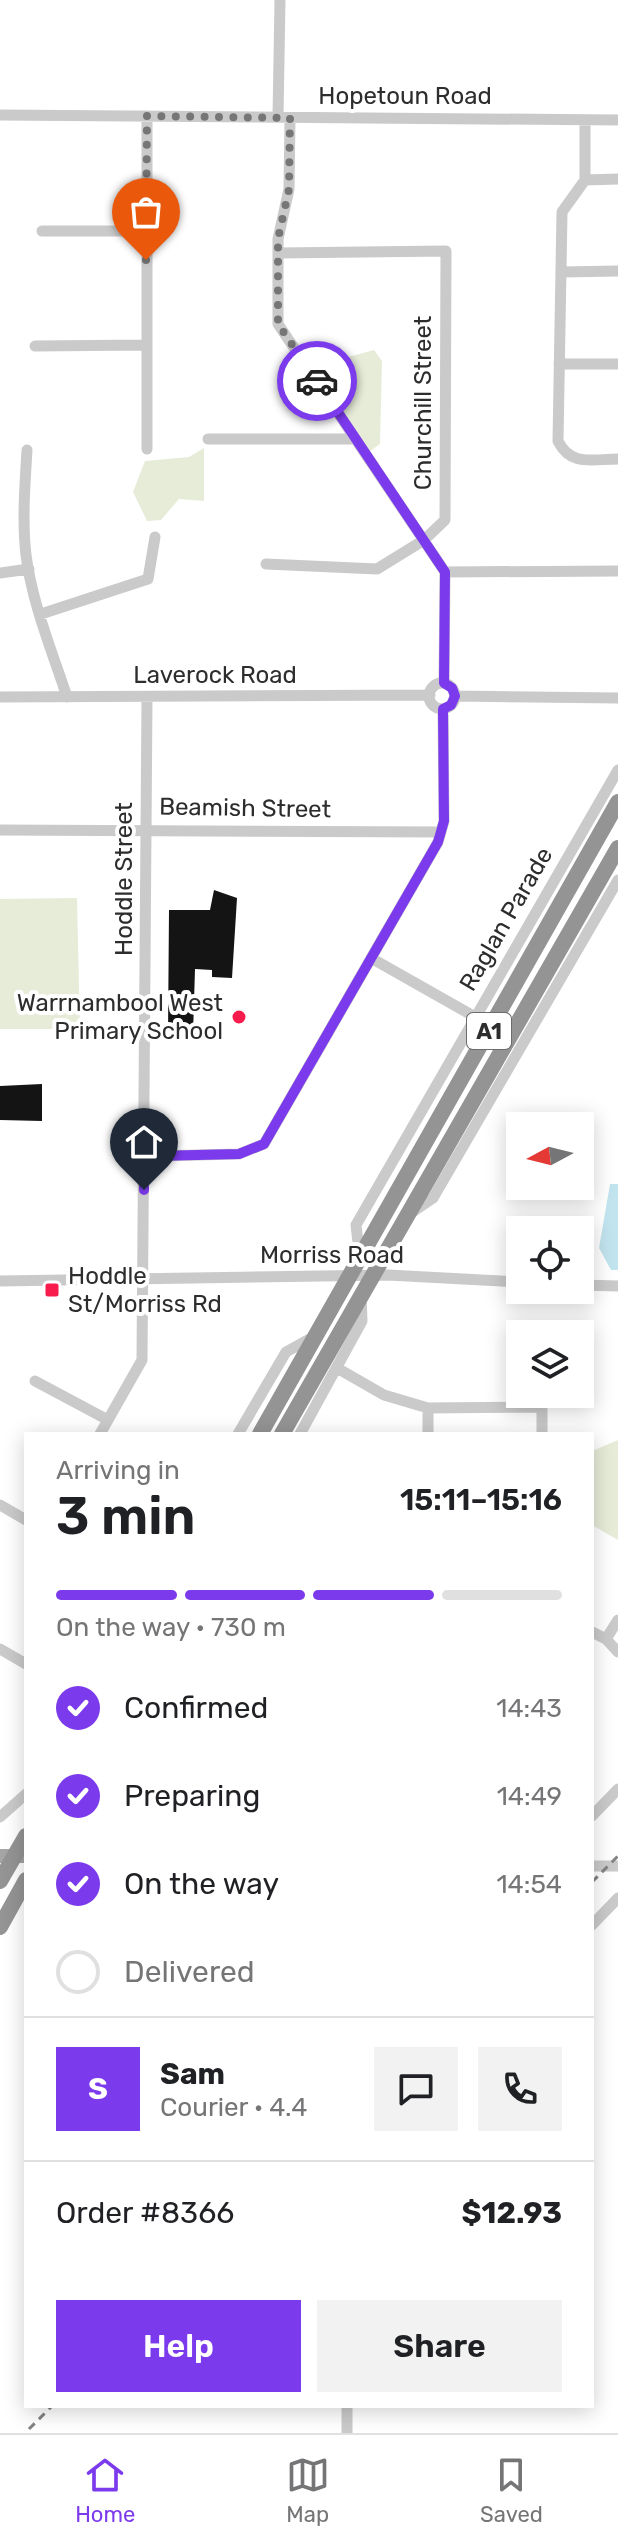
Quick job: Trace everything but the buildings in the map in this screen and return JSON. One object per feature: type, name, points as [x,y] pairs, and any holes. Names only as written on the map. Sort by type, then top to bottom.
[{"type":"highway","name":"Raglan Parade","points":[[261,1432],[618,802]]},
{"type":"highway","name":"A1","points":[[283,1432],[618,848]]},
{"type":"highway","points":[[0,1881],[14,1856]]},
{"type":"highway","points":[[0,1927],[24,1884]]},
{"type":"street","points":[[280,0],[289,189],[278,253],[278,324],[445,572],[444,683]]},
{"type":"street","name":"Hopetoun Road","points":[[0,115],[618,120]]},
{"type":"street","points":[[147,116],[147,449]]},
{"type":"street","points":[[585,120],[585,180],[562,212],[558,441],[565,454],[576,460],[618,459]]},
{"type":"street","points":[[585,180],[618,179]]},
{"type":"street","points":[[42,231],[146,231]]},
{"type":"street","name":"Churchill Street","points":[[278,253],[446,251],[445,520],[424,540]]},
{"type":"street","points":[[561,272],[618,271]]},
{"type":"street","points":[[35,346],[146,345]]},
{"type":"street","points":[[559,364],[618,364]]},
{"type":"street","points":[[208,439],[355,439]]},
{"type":"street","points":[[27,450],[24,488],[29,569],[67,697]]},
{"type":"street","points":[[41,614],[148,579],[155,537]]},
{"type":"street","points":[[266,564],[377,569],[424,540]]},
{"type":"street","points":[[0,573],[29,569]]},
{"type":"street","points":[[445,572],[618,571]]},
{"type":"street","points":[[443,709],[432,703],[430,695],[435,686],[444,683]]},
{"type":"street","points":[[443,709],[451,705],[455,696],[452,688],[444,683]]},
{"type":"street","name":"Laverock Road","points":[[0,697],[430,695]]},
{"type":"street","points":[[455,696],[618,698]]},
{"type":"street","name":"Hoddle Street","points":[[101,1432],[142,1360],[147,698]]},
{"type":"street","points":[[144,1160],[155,1156],[239,1154],[264,1144],[441,832],[444,821],[443,709]]},
{"type":"street","name":"Raglan Parade","points":[[360,1260],[356,1225],[618,770]]},
{"type":"street","name":"Beamish Street","points":[[0,830],[441,832]]},
{"type":"street","points":[[408,1215],[433,1198],[618,880]]},
{"type":"street","points":[[371,958],[477,1018]]},
{"type":"street","name":"Morriss Road","points":[[0,1281],[371,1276],[506,1281]]},
{"type":"street","points":[[594,1285],[618,1286]]},
{"type":"street","points":[[301,1432],[362,1321],[361,1294]]},
{"type":"street","points":[[239,1432],[286,1352],[319,1333]]},
{"type":"street","points":[[337,1368],[384,1395],[428,1408],[542,1407],[542,1432]]},
{"type":"street","points":[[35,1381],[108,1420]]},
{"type":"street","points":[[428,1408],[428,1432]]},
{"type":"street","points":[[0,1505],[24,1519]]},
{"type":"street","points":[[606,1639],[618,1620]]},
{"type":"street","points":[[594,1633],[606,1639],[618,1652]]},
{"type":"street","points":[[0,1649],[24,1663]]},
{"type":"street","points":[[594,1806],[618,1788]]},
{"type":"street","points":[[594,1814],[618,1788]]},
{"type":"street","points":[[0,1817],[24,1796]]},
{"type":"street","points":[[594,1865],[618,1866]]},
{"type":"street","points":[[594,1923],[618,1898]]},
{"type":"street","points":[[347,2408],[347,2433]]},
{"type":"green space","points":[[374,350],[382,361],[380,444],[366,454],[308,368]]},
{"type":"green space","points":[[204,448],[204,501],[179,499],[161,520],[147,521],[133,492],[145,461],[189,457]]},
{"type":"green space","points":[[77,898],[80,1029],[0,1029],[0,899]]},
{"type":"green space","points":[[618,1440],[618,1540],[594,1526],[594,1450]]},
{"type":"water","points":[[610,1184],[618,1184],[618,1270],[611,1270],[599,1248]]},
{"type":"railway","points":[[594,1880],[618,1856]]},
{"type":"railway","points":[[29,2429],[50,2408]]},
{"type":"way so far","points":[[146,260],[147,116],[290,118],[289,189],[278,239],[278,324],[317,381]]},
{"type":"place","name":"Warrnambool West Primary School","points":[[239,1017]]},
{"type":"place","name":"Hoddle St/Morriss Rd","points":[[52,1290]]},
{"type":"route","points":[[144,1190],[144,1160],[155,1156],[239,1154],[264,1144],[438,842],[444,821],[443,709],[451,705],[455,696],[452,688],[444,683],[445,572],[317,381]]}]
